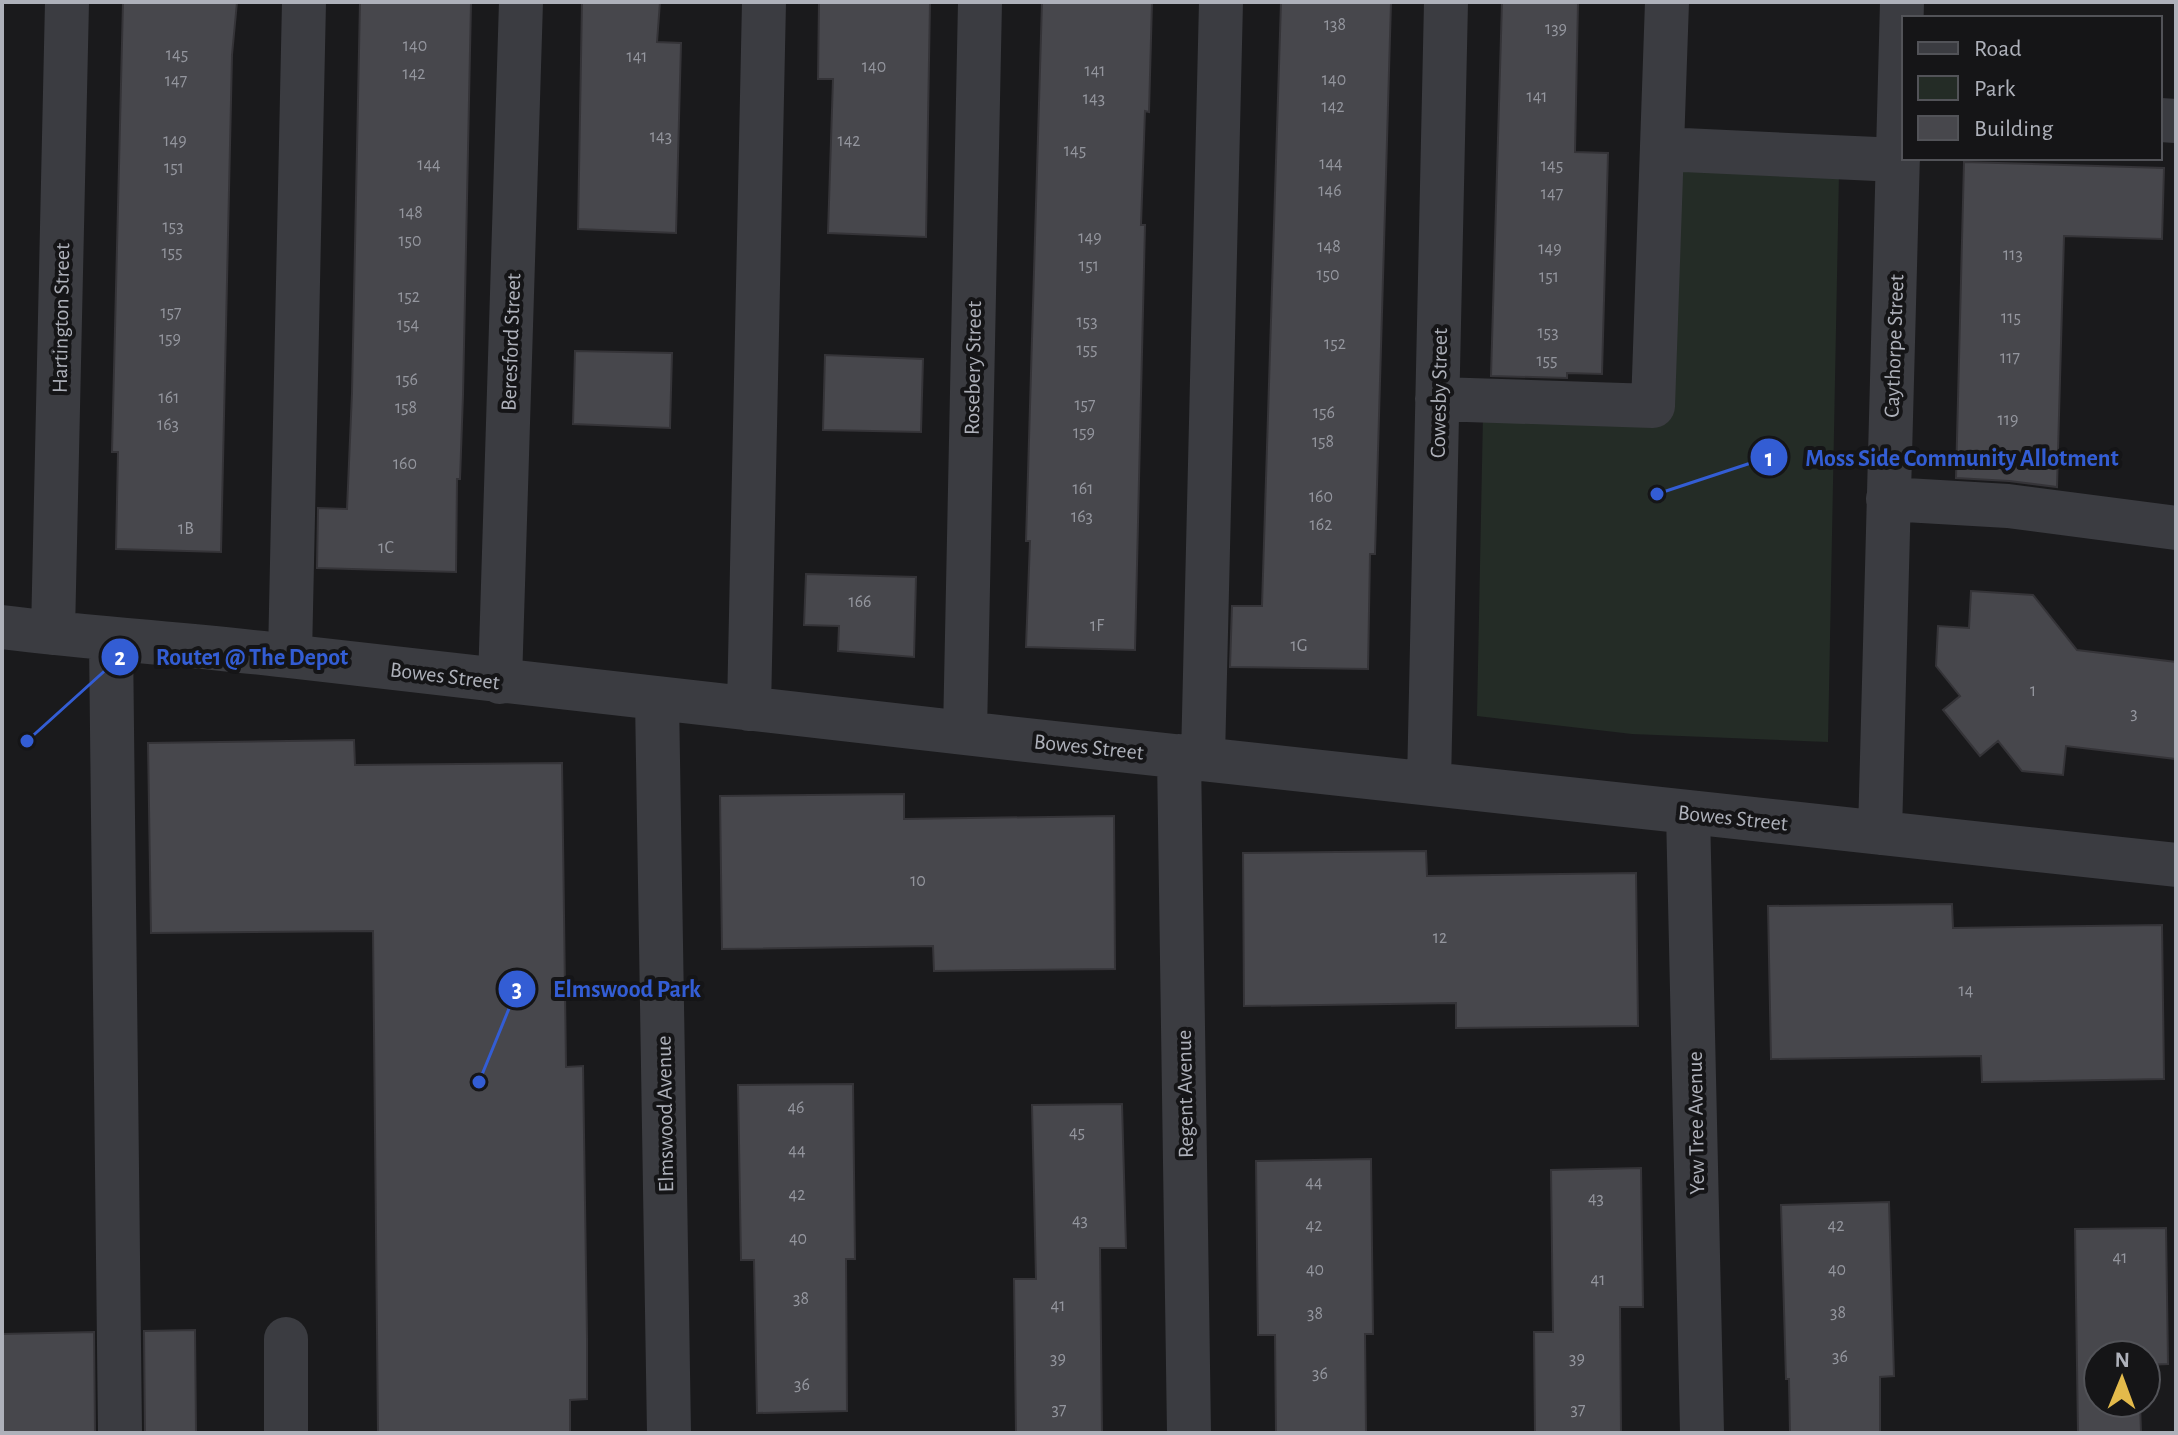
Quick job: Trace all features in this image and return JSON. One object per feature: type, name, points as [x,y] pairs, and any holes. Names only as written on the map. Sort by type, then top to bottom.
[{"type":"street","name":"Hartington Street","points":[[53,633],[67,2]]},
{"type":"street","points":[[290,656],[304,2]]},
{"type":"street","name":"Beresford Street","points":[[500,682],[521,2]]},
{"type":"street","points":[[749,709],[764,2]]},
{"type":"street","name":"Rosebery Street","points":[[965,733],[980,2]]},
{"type":"street","name":"Regent Avenue","points":[[1189,1433],[1191,757],[1221,2]]},
{"type":"street","name":"Cowesby Street","points":[[1429,783],[1446,2]]},
{"type":"street","points":[[1437,399],[1653,406],[1667,2]]},
{"type":"street","name":"Caythorpe Street","points":[[1880,833],[1902,2]]},
{"type":"street","points":[[1662,149],[1898,160]]},
{"type":"street","points":[[1888,499],[2008,506],[2176,528]]},
{"type":"street","name":"Bowes Street","points":[[2,627],[290,656],[500,682],[2176,865]]},
{"type":"street","points":[[111,640],[120,1433]]},
{"type":"street","name":"Elmswood Avenue","points":[[657,699],[669,1433]]},
{"type":"street","name":"Yew Tree Avenue","points":[[1688,812],[1702,1433]]},
{"type":"street","points":[[286,1339],[286,1433]]},
{"type":"green space","points":[[1676,165],[1839,173],[1828,742],[1632,734],[1477,716],[1483,415],[1667,420]]},
{"type":"building","points":[[123,2],[237,2],[232,55],[221,552],[116,549],[118,452],[112,452]]},
{"type":"building","points":[[360,2],[471,2],[456,572],[317,568],[318,508],[347,509]]},
{"type":"building","points":[[582,2],[660,2],[657,42],[681,43],[676,233],[578,229]]},
{"type":"building","points":[[819,2],[930,2],[926,237],[828,233],[833,79],[818,79]]},
{"type":"building","points":[[1042,2],[1152,2],[1149,112],[1145,111],[1141,225],[1145,225],[1135,650],[1026,647],[1030,541],[1026,541]]},
{"type":"building","points":[[1281,2],[1391,2],[1375,554],[1370,554],[1368,669],[1230,667],[1232,606],[1262,606]]},
{"type":"building","points":[[1502,2],[1578,2],[1575,152],[1608,153],[1602,374],[1567,373],[1567,378],[1491,376]]},
{"type":"building","points":[[1964,162],[2164,168],[2162,239],[2064,236],[2057,487],[1956,478]]},
{"type":"building","points":[[575,351],[672,353],[670,428],[573,424]]},
{"type":"building","points":[[825,355],[923,359],[921,432],[823,430]]},
{"type":"building","points":[[806,574],[916,577],[914,657],[838,651],[839,626],[804,625]]},
{"type":"building","points":[[1971,591],[2033,595],[2077,650],[2176,662],[2176,759],[2066,746],[2063,775],[2022,771],[1998,741],[1980,756],[1943,710],[1960,696],[1936,666],[1938,626],[1969,628]]},
{"type":"building","points":[[354,740],[355,765],[562,763],[566,1067],[583,1066],[587,1338],[587,1399],[570,1400],[570,1433],[378,1433],[373,931],[151,933],[148,743]]},
{"type":"building","points":[[904,794],[904,819],[1114,816],[1115,969],[934,971],[933,946],[722,949],[720,796]]},
{"type":"building","points":[[1426,851],[1427,876],[1636,873],[1638,1026],[1456,1028],[1456,1003],[1244,1006],[1243,853]]},
{"type":"building","points":[[1952,904],[1953,928],[2162,925],[2164,1079],[1982,1082],[1981,1056],[1771,1059],[1768,906]]},
{"type":"building","points":[[853,1084],[855,1259],[846,1259],[847,1411],[757,1413],[754,1260],[741,1260],[738,1085]]},
{"type":"building","points":[[1122,1104],[1126,1248],[1100,1248],[1102,1433],[1016,1433],[1014,1279],[1036,1279],[1032,1105]]},
{"type":"building","points":[[1371,1159],[1373,1334],[1365,1334],[1366,1433],[1276,1433],[1275,1335],[1258,1335],[1256,1161]]},
{"type":"building","points":[[1641,1168],[1643,1307],[1620,1307],[1621,1433],[1535,1433],[1534,1332],[1553,1332],[1551,1170]]},
{"type":"building","points":[[1889,1202],[1894,1376],[1880,1377],[1880,1433],[1790,1433],[1781,1205]]},
{"type":"building","points":[[2166,1228],[2168,1364],[2162,1364],[2162,1339],[2082,1339],[2082,1419],[2141,1419],[2141,1433],[2078,1433],[2075,1229]]},
{"type":"building","points":[[195,1330],[196,1433],[145,1433],[144,1331]]},
{"type":"building","points":[[94,1332],[95,1433],[2,1433],[2,1334]]},
{"type":"place","name":"Moss Side Community Allotment","points":[[1657,494]]},
{"type":"place","name":"Route1 @ The Depot","points":[[27,741]]},
{"type":"place","name":"Elmswood Park","points":[[479,1082]]}]
